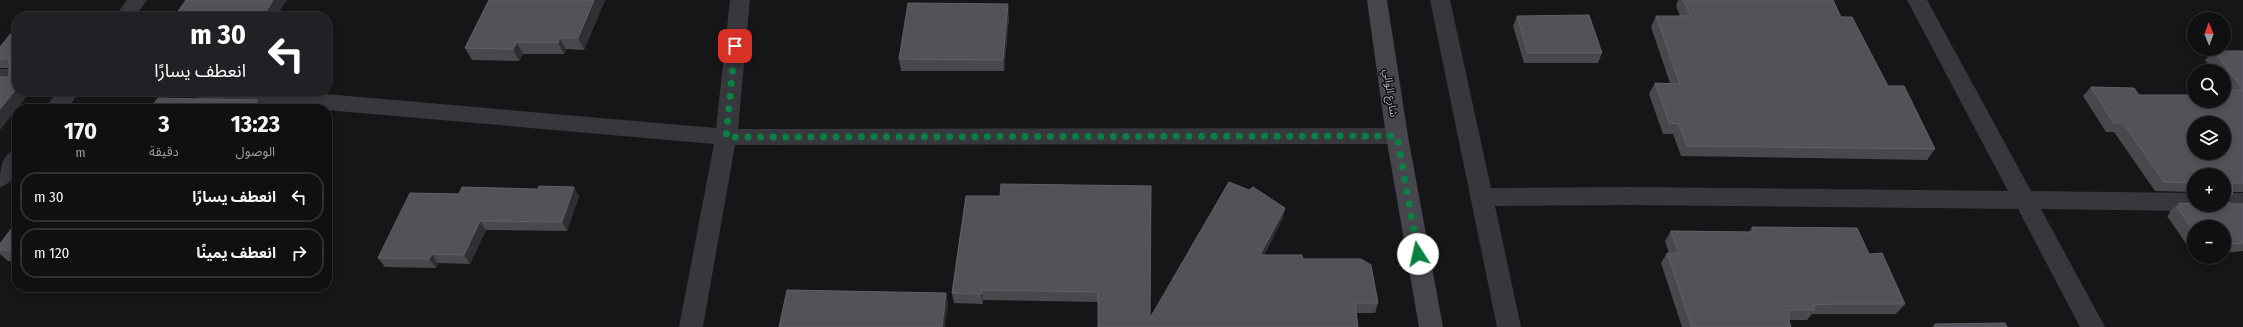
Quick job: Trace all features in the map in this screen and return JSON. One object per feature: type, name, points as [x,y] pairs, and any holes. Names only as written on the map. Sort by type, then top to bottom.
[{"type":"main road","name":"شارع الوالي","points":[[1377,0],[1397,136],[1431,327]]},
{"type":"street","points":[[129,12],[137,0]]},
{"type":"street","points":[[691,327],[726,137],[740,0]]},
{"type":"street","points":[[1440,0],[1480,197],[1509,327]]},
{"type":"street","points":[[1917,0],[2093,327]]},
{"type":"street","points":[[0,76],[12,77]]},
{"type":"street","points":[[59,104],[66,96]]},
{"type":"street","points":[[258,96],[726,137],[1397,136]]},
{"type":"street","points":[[0,178],[12,163]]},
{"type":"street","points":[[1480,197],[1628,196],[2026,202],[2187,202]]},
{"type":"street","points":[[2231,202],[2243,202]]},
{"type":"building","points":[[186,0],[273,0],[266,12],[178,12]]},
{"type":"building","points":[[489,0],[594,0],[578,38],[560,38],[558,43],[517,42],[513,49],[465,48]]},
{"type":"building","points":[[1683,0],[1833,0],[1841,17],[1852,17],[1888,86],[1904,86],[1935,149],[1687,146],[1679,124],[1669,123],[1655,83],[1680,84],[1656,16],[1691,16]]},
{"type":"building","points":[[908,3],[1008,4],[1003,60],[899,59]]},
{"type":"building","points":[[1589,15],[1602,53],[1528,53],[1517,16]]},
{"type":"building","points":[[12,32],[12,94],[0,109],[0,77],[9,77],[9,59],[0,59],[0,47]]},
{"type":"building","points":[[2231,51],[2243,51],[2243,90],[2231,74],[2231,64],[2224,64],[2218,56],[2231,56]]},
{"type":"building","points":[[2091,87],[2134,88],[2139,95],[2187,95],[2187,108],[2231,108],[2231,90],[2243,90],[2243,183],[2233,183],[2231,195],[2231,168],[2187,168],[2187,183],[2164,182],[2123,123],[2114,123]]},
{"type":"building","points":[[158,98],[258,100],[255,104],[154,104]]},
{"type":"building","points":[[1229,182],[1249,190],[1253,187],[1285,208],[1260,255],[1302,255],[1303,259],[1361,259],[1371,265],[1378,303],[1355,303],[1358,327],[1098,327],[1098,292],[982,290],[981,294],[952,293],[966,196],[1000,196],[1001,184],[1151,186],[1150,318]]},
{"type":"building","points":[[539,186],[574,187],[562,222],[480,221],[464,255],[432,254],[429,259],[378,258],[410,193],[459,194],[462,187],[538,189]]},
{"type":"building","points":[[2179,203],[2187,204],[2187,212],[2231,212],[2231,203],[2243,204],[2243,243],[2231,244],[2231,220],[2187,220],[2187,222],[2177,207],[2181,207]]},
{"type":"building","points":[[1752,227],[1857,228],[1869,254],[1882,253],[1905,304],[1831,304],[1813,305],[1815,310],[1787,310],[1790,317],[1788,317],[1791,327],[1692,327],[1667,253],[1679,253],[1671,231],[1754,232]]},
{"type":"building","points":[[12,228],[12,251],[0,250],[0,244]]},
{"type":"building","points":[[787,290],[946,293],[942,327],[779,327]]},
{"type":"building","points":[[2005,323],[2007,327],[1936,327],[1935,324]]},
{"type":"route","points":[[735,46],[726,137],[1397,136],[1418,254]]}]
